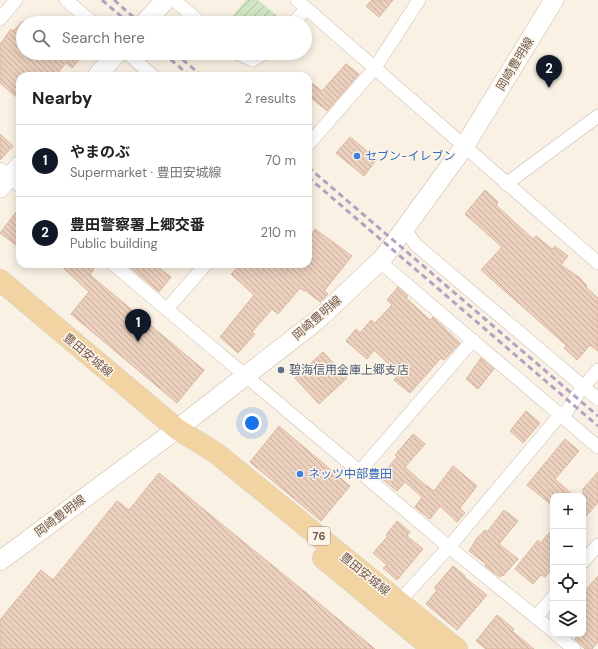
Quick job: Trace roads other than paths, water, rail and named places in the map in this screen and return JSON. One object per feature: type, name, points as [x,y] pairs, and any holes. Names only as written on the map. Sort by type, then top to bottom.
[{"type":"main road","name":"岡崎豊明線","points":[[0,561],[177,429],[315,322],[380,261],[405,230],[464,147],[554,0]]},
{"type":"main road","points":[[150,16],[162,2]]},
{"type":"main road","points":[[100,72],[111,60]]},
{"type":"main road","name":"豊田安城線","points":[[0,280],[177,429],[204,459],[394,607],[457,649]]},
{"type":"main road","name":"豊田安城線","points":[[394,607],[433,649]]},
{"type":"street","points":[[0,19],[16,0]]},
{"type":"street","points":[[66,0],[85,16]]},
{"type":"street","points":[[312,140],[374,69],[419,0]]},
{"type":"street","points":[[162,2],[188,16]]},
{"type":"street","points":[[296,16],[302,4],[374,69],[598,263]]},
{"type":"street","points":[[135,60],[148,72]]},
{"type":"street","points":[[506,184],[598,116]]},
{"type":"street","points":[[405,230],[416,245],[598,399]]},
{"type":"street","points":[[380,261],[598,447]]},
{"type":"street","points":[[118,268],[449,547],[550,629]]},
{"type":"street","points":[[167,310],[203,268]]},
{"type":"street","points":[[360,471],[473,340]]},
{"type":"street","points":[[394,607],[449,547],[560,415],[566,411],[583,387],[598,370]]},
{"type":"street","points":[[586,559],[598,545]]},
{"type":"street","points":[[536,617],[550,601]]},
{"type":"street","points":[[560,637],[574,649]]},
{"type":"railway","points":[[102,0],[121,16]]},
{"type":"railway","points":[[114,0],[132,16]]},
{"type":"railway","points":[[171,60],[185,72]]},
{"type":"railway","points":[[183,60],[197,72]]},
{"type":"railway","points":[[312,170],[598,416]]},
{"type":"railway","points":[[312,180],[598,426]]},
{"type":"place","name":"豊田警察署上郷交番","points":[[549,88]]},
{"type":"place","name":"セブン-イレブン","points":[[357,156]]},
{"type":"place","name":"やまのぶ","points":[[138,342]]},
{"type":"place","name":"碧海信用金庫上郷支店","points":[[281,370]]},
{"type":"place","name":"ネッツ中部豊田","points":[[300,474]]}]
